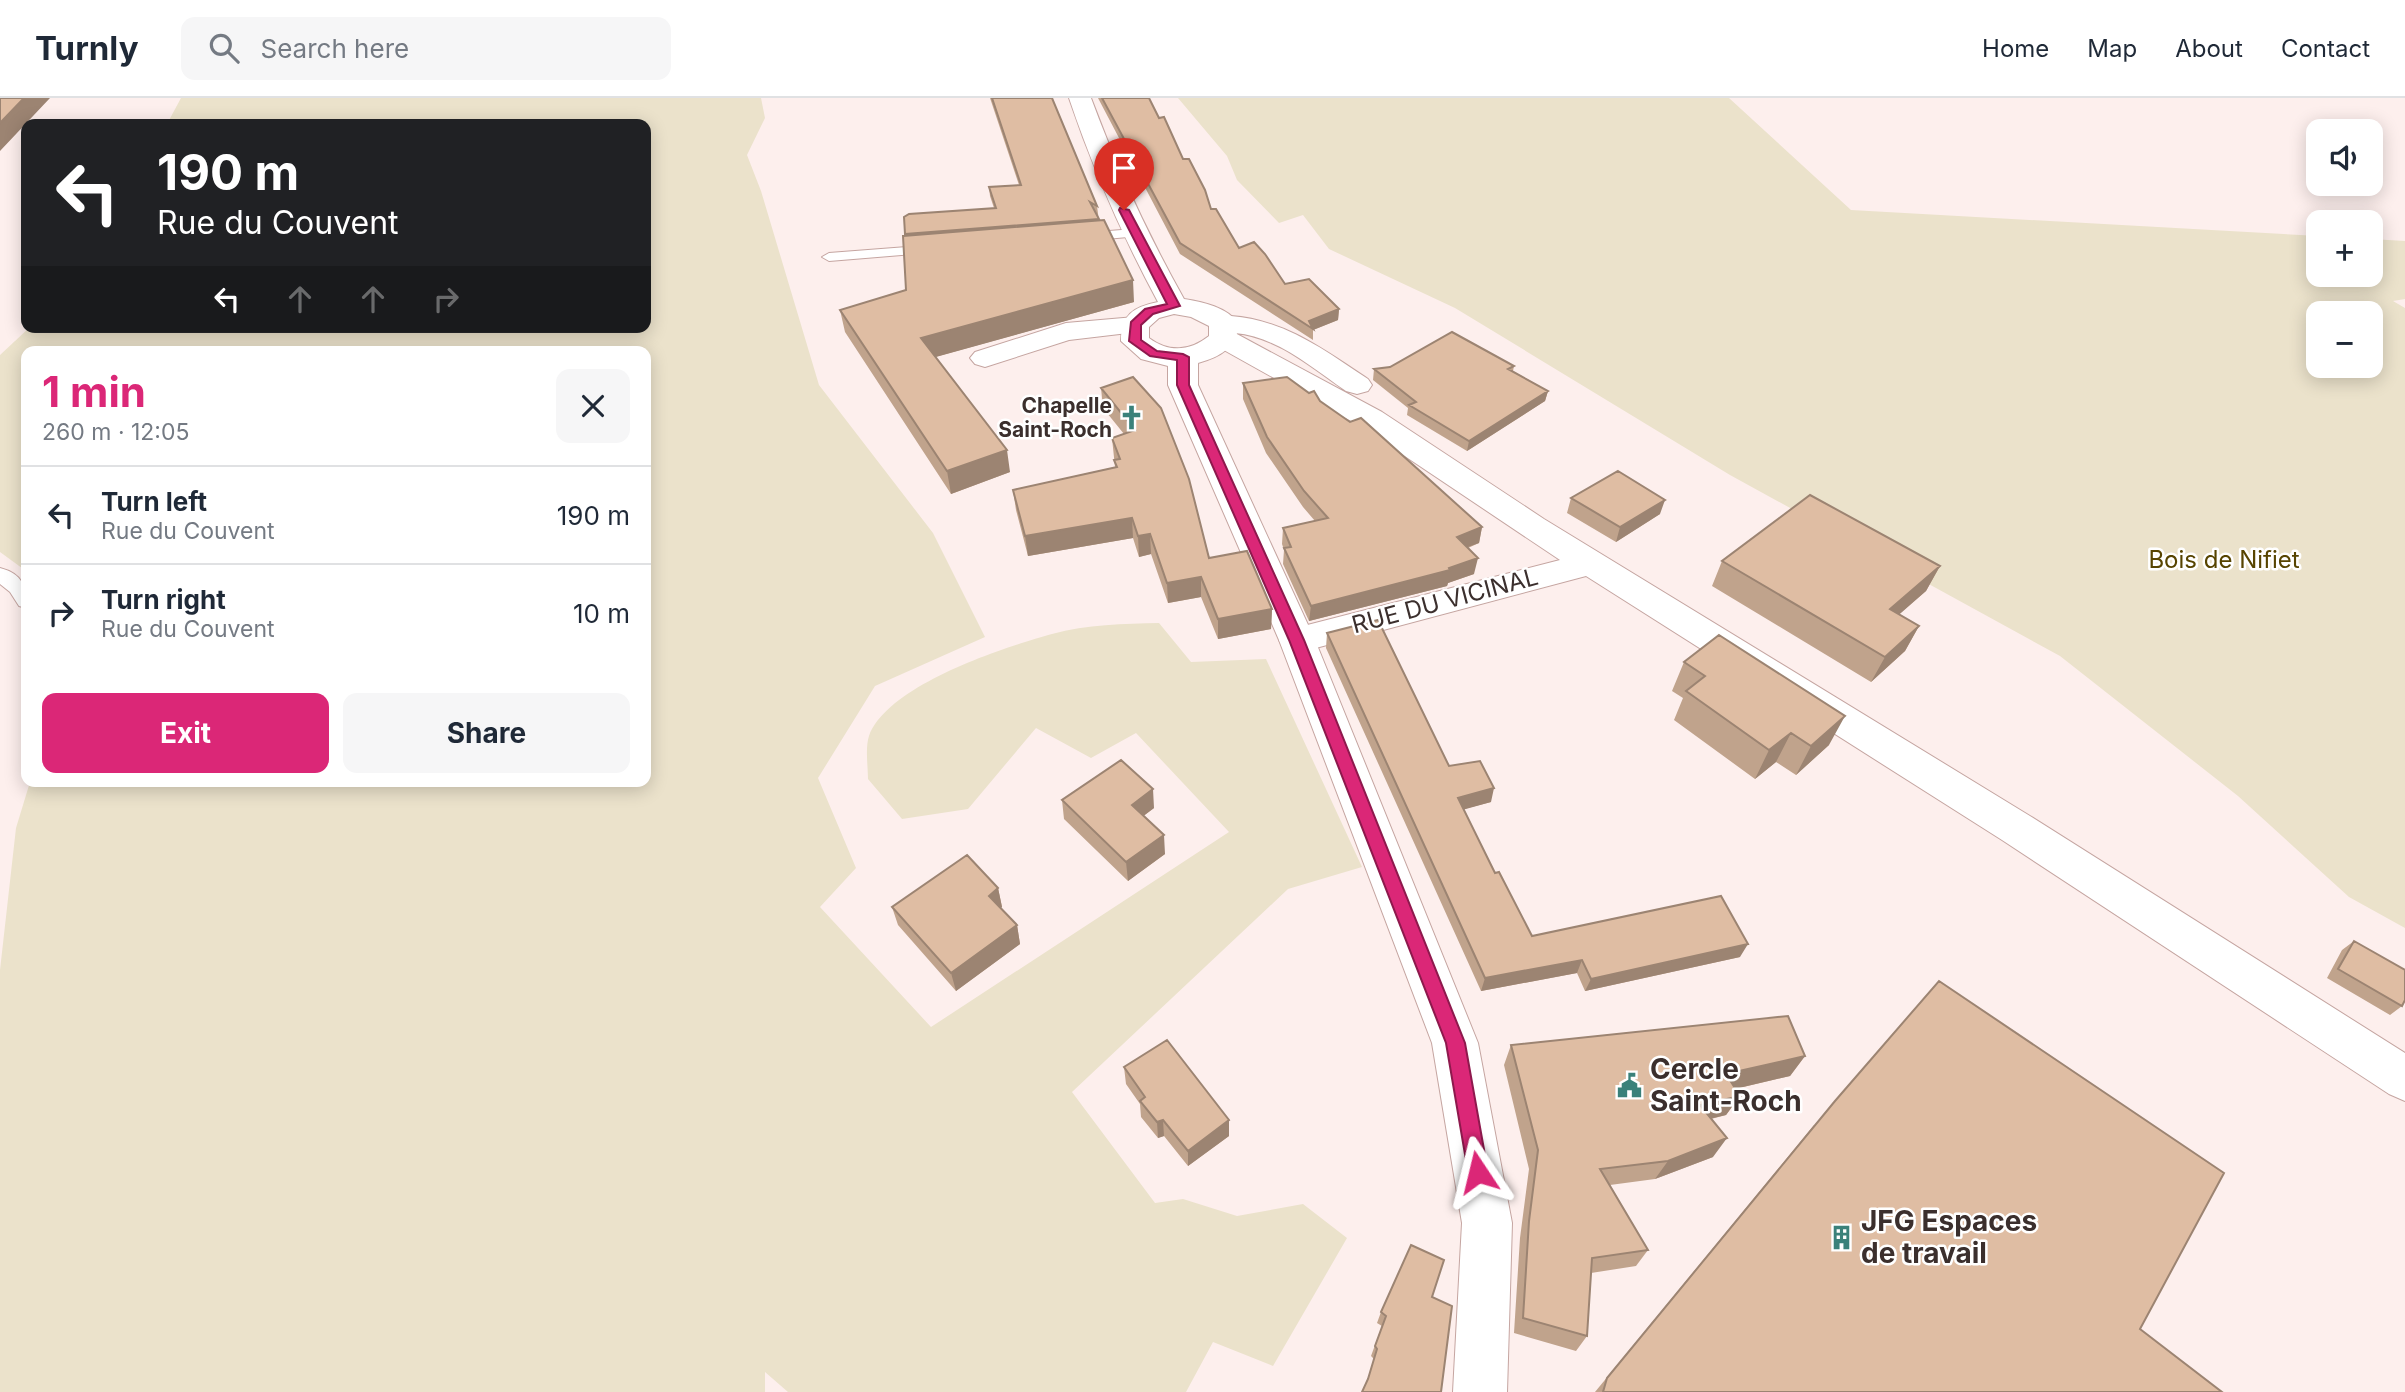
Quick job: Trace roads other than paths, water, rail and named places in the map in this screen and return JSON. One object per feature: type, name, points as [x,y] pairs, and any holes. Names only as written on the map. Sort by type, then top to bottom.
[{"type":"street","points":[[1080,98],[1103,163],[1134,233],[1174,306]]},
{"type":"street","points":[[985,358],[1066,332],[1135,324],[1149,312],[1174,306],[1209,312],[1224,331],[1371,419],[1532,527],[1593,562],[2027,835],[2405,1079]]},
{"type":"street","points":[[1135,324],[1135,341],[1154,354],[1183,357],[1203,353],[1224,331],[1245,324],[1262,328],[1301,346],[1334,371],[1398,411]]},
{"type":"street","points":[[1183,357],[1183,385],[1297,640],[1455,1043],[1487,1223],[1480,1392]]},
{"type":"street","name":"RUE DU VICINAL","points":[[1297,640],[1593,562]]},
{"type":"lane","points":[[1065,239],[1134,233]]},
{"type":"lane","points":[[828,257],[954,247]]},
{"type":"lane","points":[[0,574],[21,593]]},
{"type":"place","name":"Chapelle Saint-Roch","points":[[1132,418]]},
{"type":"place","name":"Cercle Saint-Roch","points":[[1630,1085]]},
{"type":"place","name":"JFG Espaces de travail","points":[[1841,1237]]},
{"type":"park label","name":"Bois de Nifiet","points":[[2224,560]]}]
